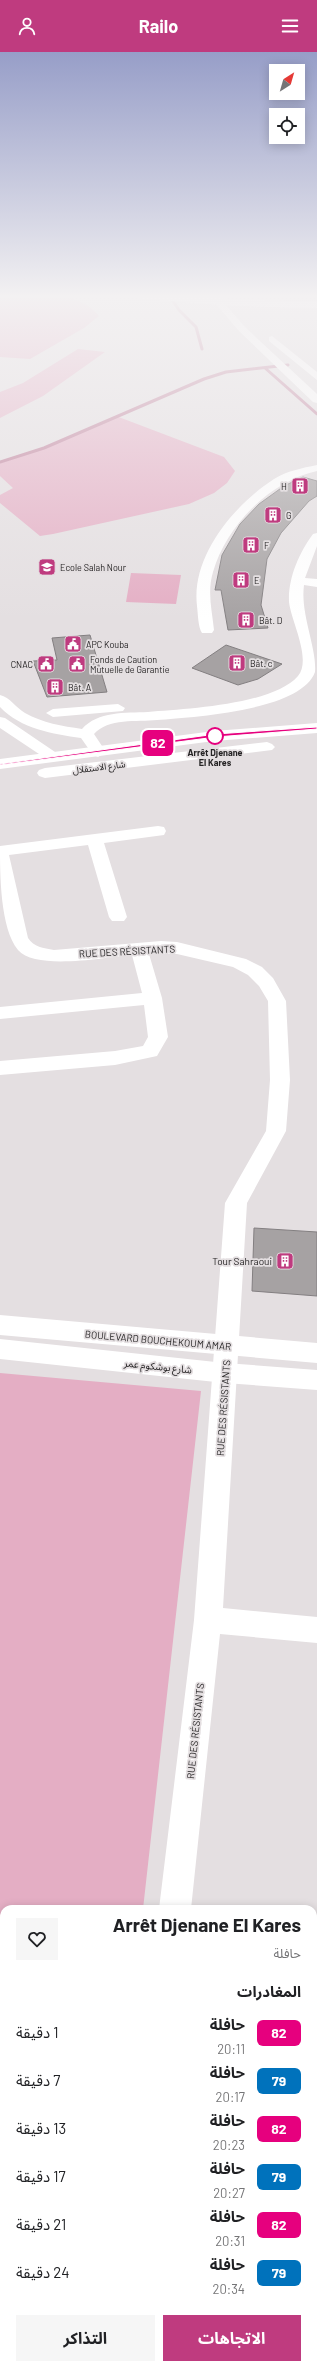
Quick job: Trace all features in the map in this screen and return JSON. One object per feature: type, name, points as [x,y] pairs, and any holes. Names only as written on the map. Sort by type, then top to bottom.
[{"type":"main road","points":[[207,630],[203,590],[217,547],[233,521],[244,508],[278,482],[297,472],[317,468]]},
{"type":"main road","points":[[86,734],[94,725],[110,719],[230,707],[281,695],[305,677],[308,668],[309,656],[296,601],[303,563],[317,537]]},
{"type":"main road","points":[[299,581],[317,583]]},
{"type":"main road","points":[[53,713],[281,695]]},
{"type":"main road","points":[[0,699],[7,707],[24,719],[38,725],[86,734],[98,752]]},
{"type":"main road","points":[[0,721],[53,757]]},
{"type":"main road","points":[[0,764],[216,736],[317,728]]},
{"type":"main road","name":"شارع الاستقلال","points":[[0,778],[250,748],[317,743]]},
{"type":"main road","points":[[0,851],[158,831]]},
{"type":"main road","points":[[95,839],[118,917]]},
{"type":"main road","name":"RUE DES RÉSISTANTS","points":[[0,851],[19,938],[25,947],[36,953],[54,956],[139,949],[177,948],[239,963],[255,972],[266,982],[277,1001],[280,1080],[276,1131],[236,1203],[228,1346],[208,1620],[175,1905]]},
{"type":"main road","points":[[0,1068],[115,1058],[150,1051],[158,1037],[153,998],[139,949]]},
{"type":"main road","points":[[0,1013],[153,998]]},
{"type":"main road","name":"BOULEVARD BOUCHEKOUM AMAR","points":[[0,1325],[317,1353]]},
{"type":"main road","name":"شارع بوشكوم عمر","points":[[0,1349],[225,1373],[317,1380]]},
{"type":"main road","points":[[208,1620],[317,1630]]},
{"type":"shaded area","points":[[0,403],[29,403],[0,418]]},
{"type":"shaded area","points":[[116,416],[224,457],[235,471],[227,483],[214,493],[189,504],[40,536],[0,503],[0,495],[13,488],[0,476],[0,462],[44,448]]},
{"type":"shaded area","points":[[131,573],[181,575],[176,604],[126,602]]},
{"type":"shaded area","points":[[0,1373],[201,1391],[143,1905],[0,1905]]},
{"type":"building","points":[[303,477],[317,481],[317,496],[309,501],[281,533],[267,559],[261,605],[268,628],[228,630],[221,590],[215,590],[222,555],[240,524],[259,504],[284,486]]},
{"type":"building","points":[[90,635],[107,692],[47,697],[33,661],[57,660],[52,638]]},
{"type":"building","name":"Bât. c","points":[[226,645],[282,664],[258,679],[238,685],[192,668]]},
{"type":"building","name":"Tour Sahraoui","points":[[254,1228],[317,1232],[317,1296],[252,1291]]},
{"type":"waterway","points":[[0,462],[44,448],[148,403]]},
{"type":"waterway","points":[[305,403],[317,414]]},
{"type":"bus line","name":"82","points":[[0,764],[216,736],[317,728]]},
{"type":"place","name":"H","points":[[300,486]]},
{"type":"place","name":"G","points":[[273,515]]},
{"type":"place","name":"F","points":[[251,545]]},
{"type":"place","name":"Ecole Salah Nour","points":[[47,567]]},
{"type":"place","name":"E","points":[[241,580]]},
{"type":"place","name":"Bât. D","points":[[246,620]]},
{"type":"place","name":"APC Kouba","points":[[73,644]]},
{"type":"place","name":"Bât. c","points":[[237,663]]},
{"type":"place","name":"CNAC","points":[[46,664]]},
{"type":"place","name":"Fonds de Caution Mutuelle de Garantie","points":[[77,664]]},
{"type":"place","name":"Bât. A","points":[[55,687]]},
{"type":"place","name":"Arrêt Djenane El Kares","points":[[215,736]]},
{"type":"place","name":"Tour Sahraoui","points":[[285,1261]]}]
